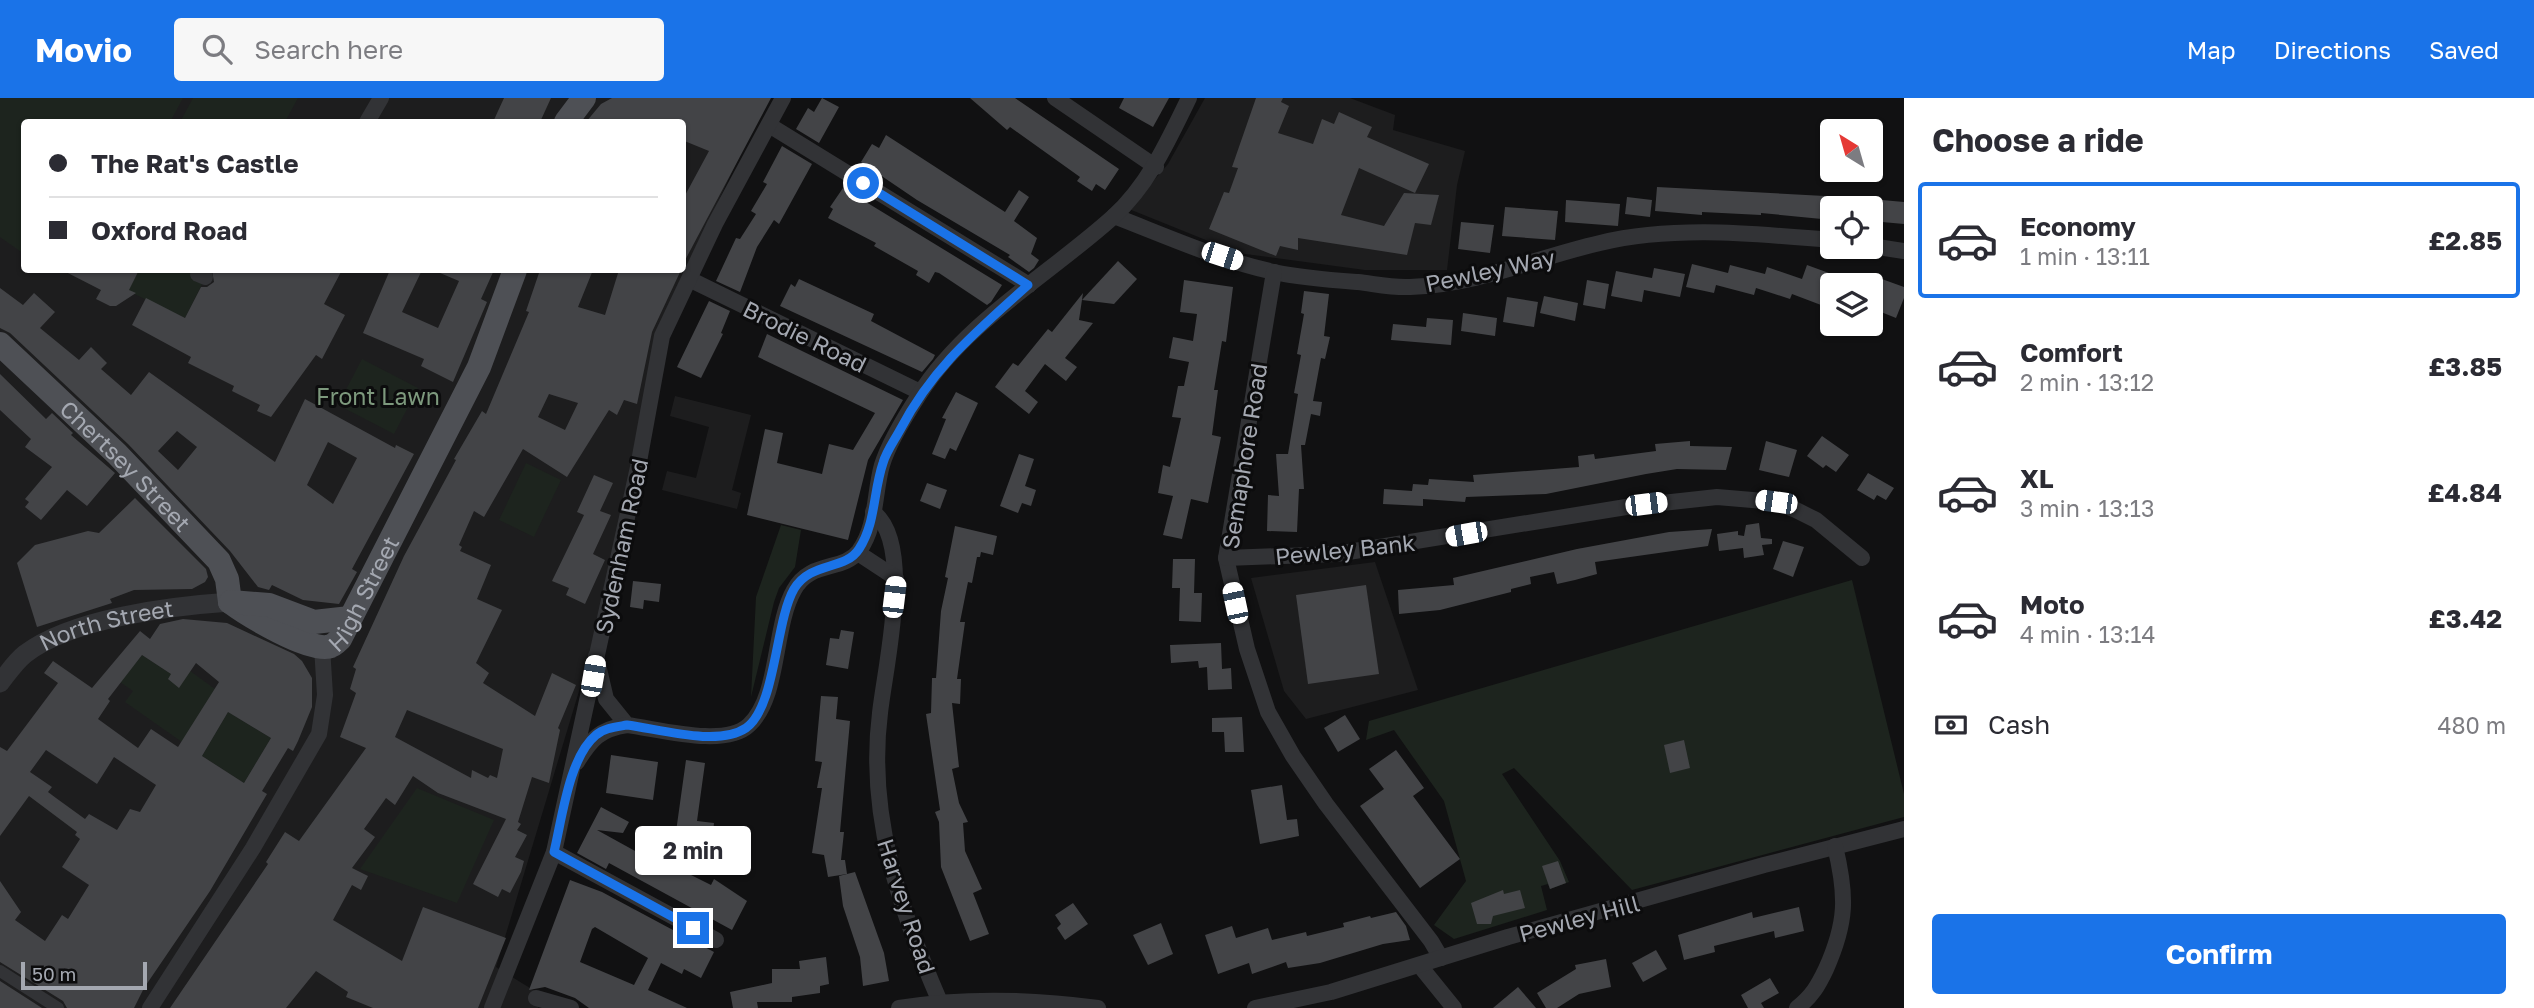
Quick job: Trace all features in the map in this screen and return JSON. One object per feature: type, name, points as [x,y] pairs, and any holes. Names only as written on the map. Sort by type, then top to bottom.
[{"type":"main road","points":[[568,119],[584,98]]},
{"type":"main road","name":"High Street","points":[[322,647],[332,646],[340,639],[480,367],[515,273]]},
{"type":"main road","name":"Chertsey Street","points":[[0,344],[117,454],[219,561],[228,579],[230,602]]},
{"type":"main road","points":[[230,602],[254,620],[322,647]]},
{"type":"main road","name":"North Street","points":[[230,602],[269,605],[314,622],[350,618]]},
{"type":"street","points":[[369,119],[381,98]]},
{"type":"street","name":"Sydenham Road","points":[[492,1008],[554,852],[576,764],[577,741],[638,467],[662,337],[691,281],[715,224],[783,98]]},
{"type":"street","points":[[1055,98],[1156,167]]},
{"type":"street","points":[[576,764],[594,736],[603,730],[627,725],[709,737],[731,735],[747,727],[757,717],[766,694],[793,592],[813,570],[839,563],[858,553],[869,534],[883,461],[920,393],[960,345],[1028,285],[1114,216],[1156,167],[1189,98]]},
{"type":"street","points":[[769,125],[1028,285]]},
{"type":"street","name":"Pewley Way","points":[[1114,216],[1196,247],[1274,272],[1408,287],[1472,279],[1518,269],[1599,243],[1636,237],[1681,233],[1752,234],[1820,239]]},
{"type":"street","points":[[1883,248],[1904,251]]},
{"type":"street","name":"Semaphore Road","points":[[1274,272],[1226,558],[1247,649],[1269,712],[1293,756],[1441,958]]},
{"type":"street","name":"Brodie Road","points":[[691,281],[920,393]]},
{"type":"street","name":"Pewley Bank","points":[[1226,558],[1336,554],[1626,507],[1717,497],[1776,502],[1796,510],[1816,520],[1862,558]]},
{"type":"street","name":"Harvey Road","points":[[873,512],[883,519],[889,530],[896,578],[878,724],[879,803],[886,854],[916,946],[940,1002]]},
{"type":"street","points":[[858,553],[896,578]]},
{"type":"street","name":"North Street","points":[[0,683],[24,654],[47,641],[128,615],[230,602]]},
{"type":"street","name":"High Street","points":[[150,1008],[253,848],[319,734],[325,695],[322,647]]},
{"type":"street","points":[[596,656],[606,699],[627,725]]},
{"type":"street","name":"Pewley Hill","points":[[1255,1008],[1331,992],[1835,846],[1904,830]]},
{"type":"street","points":[[1797,1008],[1813,996],[1841,936],[1842,885],[1835,846]]},
{"type":"street","points":[[554,852],[716,940]]},
{"type":"street","points":[[1420,966],[1454,1008]]},
{"type":"street","points":[[0,971],[58,1008]]},
{"type":"street","points":[[536,998],[571,1008]]},
{"type":"street","points":[[899,1008],[940,1002],[1045,1001],[1098,1008]]},
{"type":"shaded area","points":[[0,98],[767,98],[686,270],[686,119],[21,119],[21,273],[684,273],[658,329],[628,486],[592,648],[496,967],[543,996],[538,1008],[0,1008],[0,349],[9,339],[0,332]]},
{"type":"shaded area","points":[[1205,98],[1350,98],[1395,115],[1393,130],[1465,151],[1457,185],[1447,270],[1365,270],[1238,253],[1129,209],[1168,164]]},
{"type":"shaded area","points":[[675,396],[751,415],[732,490],[741,493],[737,509],[662,490],[667,471],[696,478],[709,427],[670,416]]},
{"type":"shaded area","points":[[1375,562],[1418,690],[1306,719],[1284,691],[1251,578]]},
{"type":"green space","points":[[0,98],[183,98],[172,119],[21,119],[21,252],[0,237]]},
{"type":"green space","points":[[193,98],[298,98],[287,119],[182,119]]},
{"type":"green space","points":[[137,273],[196,273],[203,282],[185,318],[128,291]]},
{"type":"green space","name":"Front Lawn","points":[[362,359],[418,388],[394,434],[338,405]]},
{"type":"green space","points":[[526,463],[561,480],[534,537],[499,520]]},
{"type":"green space","points":[[781,525],[801,530],[795,567],[779,588],[774,602],[751,697],[756,597]]},
{"type":"green space","points":[[1852,580],[1904,794],[1904,817],[1632,890],[1514,768],[1502,774],[1560,861],[1569,882],[1550,889],[1548,884],[1541,886],[1547,910],[1454,939],[1434,925],[1466,881],[1444,801],[1394,730],[1366,740],[1369,721]]},
{"type":"green space","points":[[142,655],[171,674],[190,671],[215,689],[182,742],[125,702],[133,691],[120,682]]},
{"type":"green space","points":[[228,712],[271,738],[244,783],[202,756]]},
{"type":"green space","points":[[417,788],[494,820],[457,903],[360,869]]},
{"type":"building","points":[[504,98],[551,98],[541,119],[494,119]]},
{"type":"building","points":[[612,98],[771,98],[686,258],[686,194],[709,151],[686,142],[686,119],[588,119],[601,104]]},
{"type":"building","points":[[822,98],[839,107],[819,143],[796,129],[808,108],[814,112]]},
{"type":"building","points":[[970,98],[1015,98],[1119,169],[1105,190],[1096,184],[1092,191],[1077,181],[1080,177],[1010,127],[1007,130]]},
{"type":"building","points":[[1124,98],[1169,98],[1153,127],[1119,108]]},
{"type":"building","points":[[1256,98],[1283,98],[1281,102],[1289,106],[1278,133],[1313,144],[1322,119],[1334,124],[1339,112],[1372,127],[1367,137],[1429,164],[1415,193],[1359,168],[1341,215],[1384,226],[1404,193],[1439,195],[1431,225],[1415,223],[1407,255],[1298,238],[1298,250],[1280,246],[1276,256],[1209,229],[1224,192],[1229,193],[1238,168],[1232,167]]},
{"type":"building","points":[[886,135],[1005,212],[1019,190],[1029,197],[1014,221],[1037,238],[1031,254],[1039,260],[1034,268],[1029,272],[1008,257],[1010,255],[917,200],[861,162],[872,144],[879,148]]},
{"type":"building","points":[[782,146],[812,164],[779,224],[774,220],[757,247],[740,292],[716,281],[736,238],[740,239],[756,214],[751,211],[767,184],[763,182]]},
{"type":"building","points":[[1657,187],[1825,196],[1820,196],[1820,219],[1761,213],[1702,212],[1702,215],[1655,211]]},
{"type":"building","points":[[843,188],[1002,285],[991,302],[987,305],[939,273],[935,272],[929,283],[916,275],[918,271],[874,246],[876,243],[828,218],[833,209],[830,207]]},
{"type":"building","points":[[1627,197],[1652,200],[1650,217],[1625,214]]},
{"type":"building","points":[[1566,200],[1620,204],[1618,226],[1565,222]]},
{"type":"building","points":[[1883,200],[1904,202],[1904,224],[1883,222]]},
{"type":"building","points":[[1505,207],[1558,211],[1555,240],[1502,236]]},
{"type":"building","points":[[1461,222],[1494,225],[1490,253],[1458,249]]},
{"type":"building","points":[[1118,261],[1137,279],[1114,304],[1082,300]]},
{"type":"building","points":[[1692,264],[1728,273],[1730,265],[1765,274],[1767,267],[1802,279],[1807,265],[1829,273],[1820,273],[1820,305],[1792,294],[1790,299],[1756,288],[1754,295],[1716,285],[1714,293],[1686,287]]},
{"type":"building","points":[[1654,268],[1685,274],[1680,297],[1644,290],[1642,302],[1611,296],[1616,271],[1652,278]]},
{"type":"building","points":[[68,273],[138,273],[129,290],[136,293],[116,306],[96,299],[101,290]]},
{"type":"building","points":[[212,273],[340,273],[324,304],[345,315],[322,359],[316,355],[271,417],[257,411],[260,405],[232,391],[234,386],[188,363],[191,357],[132,325],[146,298],[185,318],[201,287],[207,287],[214,282]]},
{"type":"building","points":[[389,273],[421,273],[402,312],[438,328],[459,281],[440,273],[493,273],[481,299],[487,302],[453,382],[421,366],[424,359],[363,333]]},
{"type":"building","points":[[539,273],[592,273],[578,307],[605,315],[618,273],[680,273],[652,332],[637,404],[624,400],[617,415],[609,410],[567,477],[523,449],[484,517],[474,511],[459,545],[462,547],[460,551],[491,565],[477,599],[502,610],[476,663],[489,673],[483,683],[535,716],[552,673],[576,685],[558,728],[560,730],[549,783],[532,777],[518,822],[521,824],[517,830],[527,835],[515,857],[524,861],[510,893],[502,889],[498,897],[473,884],[506,819],[438,793],[413,776],[395,805],[386,798],[364,829],[375,837],[352,868],[368,876],[361,890],[352,885],[333,920],[402,961],[423,907],[506,938],[478,1008],[373,1008],[346,997],[348,992],[316,971],[286,1008],[170,1008],[268,864],[266,862],[285,832],[299,841],[366,748],[340,737],[356,693],[350,689],[356,669],[353,667],[404,556],[456,460],[454,459],[482,411],[486,414],[529,312],[526,311]],"holes":[[[549,394],[578,403],[565,430],[538,417]],[[407,710],[503,749],[497,778],[490,775],[488,778],[472,770],[471,778],[395,737]]]},
{"type":"building","points":[[799,279],[874,314],[871,321],[935,355],[933,359],[922,372],[780,306],[791,284],[795,287]]},
{"type":"building","points":[[1883,279],[1904,287],[1904,298],[1896,318],[1883,313]]},
{"type":"building","points":[[1184,280],[1233,287],[1226,342],[1222,341],[1214,390],[1218,390],[1212,435],[1221,437],[1208,503],[1191,499],[1182,539],[1163,535],[1173,496],[1158,493],[1163,465],[1170,467],[1181,418],[1172,417],[1178,386],[1184,386],[1189,362],[1169,358],[1173,337],[1193,341],[1197,314],[1180,312]]},
{"type":"building","points":[[1587,280],[1609,284],[1605,309],[1583,305]]},
{"type":"building","points":[[0,288],[23,305],[34,293],[55,312],[40,328],[79,360],[91,347],[107,363],[101,369],[131,395],[149,372],[275,462],[305,399],[395,448],[396,445],[414,454],[352,569],[357,572],[339,604],[303,600],[272,585],[269,590],[258,587],[230,551],[128,444],[10,333],[0,328]],"holes":[[[177,431],[197,447],[178,470],[158,451]],[[328,442],[357,458],[333,504],[307,485]]]},
{"type":"building","points":[[1304,291],[1329,294],[1324,336],[1330,337],[1325,359],[1321,358],[1313,401],[1322,402],[1320,416],[1311,414],[1305,445],[1301,445],[1304,489],[1299,489],[1297,532],[1267,531],[1268,495],[1279,496],[1276,454],[1288,454],[1298,394],[1294,393],[1301,355],[1297,354],[1304,314],[1301,313]]},
{"type":"building","points":[[1083,293],[1079,320],[1093,323],[1065,358],[1077,367],[1066,381],[1045,364],[1025,391],[1038,402],[1029,414],[995,387],[1013,363],[1018,366],[1048,329],[1052,332]]},
{"type":"building","points":[[1544,296],[1578,303],[1575,321],[1540,313]]},
{"type":"building","points":[[1507,297],[1538,302],[1534,327],[1503,322]]},
{"type":"building","points":[[709,301],[730,311],[721,333],[723,334],[701,378],[677,367]]},
{"type":"building","points":[[1463,313],[1497,318],[1495,336],[1461,331]]},
{"type":"building","points":[[1427,318],[1453,320],[1451,345],[1391,340],[1393,324],[1426,327]]},
{"type":"building","points":[[767,334],[903,400],[868,460],[848,540],[747,515],[765,429],[783,433],[777,463],[822,474],[829,444],[853,450],[875,413],[758,357]]},
{"type":"building","points":[[0,374],[46,419],[52,413],[73,433],[71,435],[115,473],[87,506],[67,490],[41,520],[25,507],[29,502],[25,499],[52,467],[25,447],[31,439],[0,410]]},
{"type":"building","points":[[956,392],[978,403],[956,451],[950,448],[945,459],[932,454],[946,419],[942,418]]},
{"type":"building","points":[[1822,436],[1849,455],[1836,472],[1826,465],[1823,468],[1807,456]]},
{"type":"building","points":[[1690,441],[1690,446],[1732,447],[1726,470],[1677,469],[1546,494],[1466,497],[1465,502],[1423,499],[1423,506],[1383,504],[1384,489],[1412,491],[1413,484],[1428,485],[1429,479],[1474,482],[1473,475],[1579,467],[1578,456],[1594,454],[1595,459],[1656,451],[1655,444]]},
{"type":"building","points":[[1766,441],[1797,450],[1789,477],[1759,470]]},
{"type":"building","points":[[1019,454],[1034,459],[1025,486],[1036,490],[1031,506],[1022,503],[1018,513],[1000,506]]},
{"type":"building","points":[[1868,473],[1894,488],[1886,500],[1877,495],[1874,500],[1857,490]]},
{"type":"building","points":[[594,475],[613,483],[600,511],[611,515],[593,554],[605,560],[585,604],[566,595],[569,588],[552,581],[584,515],[577,512]]},
{"type":"building","points":[[927,483],[947,490],[940,509],[920,501]]},
{"type":"building","points":[[135,498],[206,569],[208,577],[205,582],[192,589],[134,590],[110,599],[112,603],[37,627],[17,563],[35,545],[88,531],[99,533]]},
{"type":"building","points":[[1759,523],[1761,538],[1772,539],[1772,544],[1762,545],[1764,555],[1744,558],[1743,548],[1719,551],[1717,534],[1738,531],[1738,535],[1744,536],[1746,525]]},
{"type":"building","points":[[955,526],[997,536],[993,555],[981,552],[980,557],[977,557],[972,583],[968,582],[960,622],[965,622],[957,679],[961,679],[960,704],[952,703],[959,767],[952,769],[959,803],[968,822],[963,823],[965,851],[982,889],[973,893],[989,934],[970,941],[941,867],[939,822],[935,812],[940,810],[926,714],[931,713],[932,678],[936,678],[941,611],[948,578],[945,577]]},
{"type":"building","points":[[1712,529],[1708,546],[1595,562],[1597,574],[1575,580],[1557,584],[1554,572],[1530,577],[1531,584],[1511,589],[1511,592],[1440,610],[1399,614],[1398,590],[1454,585],[1453,578],[1577,549],[1669,532]]},
{"type":"building","points":[[1783,541],[1804,547],[1793,577],[1773,569]]},
{"type":"building","points":[[1173,559],[1195,559],[1194,593],[1202,593],[1201,622],[1179,621],[1180,588],[1172,588]]},
{"type":"building","points":[[633,581],[661,584],[659,602],[644,600],[643,609],[630,607]]},
{"type":"building","points":[[1366,585],[1379,674],[1308,684],[1296,595]]},
{"type":"building","points":[[183,619],[227,623],[294,654],[302,661],[312,678],[312,707],[293,751],[288,748],[262,791],[267,794],[210,891],[144,988],[134,1008],[67,1008],[63,1001],[0,962],[0,881],[21,912],[15,920],[45,941],[62,915],[68,919],[89,885],[62,867],[80,839],[75,835],[77,832],[29,796],[0,836],[0,747],[7,751],[58,683],[44,673],[53,661],[92,688],[140,631],[150,639],[160,624]],"holes":[[[142,655],[171,674],[168,679],[179,688],[196,663],[219,682],[178,747],[151,729],[138,748],[98,719],[110,701],[108,699]],[[228,712],[271,738],[244,783],[202,756]],[[46,750],[97,784],[114,757],[156,785],[140,812],[130,809],[117,830],[89,814],[85,819],[48,792],[52,787],[30,772]]]},
{"type":"building","points":[[841,630],[854,632],[848,669],[826,665],[830,638],[839,639]]},
{"type":"building","points":[[1221,643],[1222,669],[1231,668],[1232,689],[1208,690],[1207,667],[1199,668],[1198,661],[1171,663],[1170,645]]},
{"type":"building","points":[[821,696],[838,697],[836,719],[850,721],[840,832],[844,832],[841,860],[845,860],[847,874],[828,877],[824,855],[812,853],[822,788],[817,788],[822,762],[815,761]]},
{"type":"building","points":[[1345,715],[1360,739],[1338,752],[1324,728]]},
{"type":"building","points":[[1242,717],[1244,752],[1225,752],[1224,732],[1212,732],[1212,718]]},
{"type":"building","points":[[1684,740],[1690,768],[1670,773],[1664,745]]},
{"type":"building","points":[[1396,750],[1424,788],[1413,796],[1460,859],[1420,888],[1360,806],[1384,789],[1369,769]]},
{"type":"building","points":[[611,755],[658,762],[653,800],[606,793]]},
{"type":"building","points":[[686,760],[705,763],[697,821],[714,823],[712,843],[675,839]]},
{"type":"building","points":[[1282,785],[1287,820],[1297,819],[1299,836],[1260,844],[1251,790]]},
{"type":"building","points":[[601,807],[629,822],[623,833],[597,830],[675,873],[677,868],[711,885],[714,879],[747,901],[732,930],[609,863],[606,869],[577,853]]},
{"type":"building","points":[[1558,861],[1566,883],[1550,889],[1542,866]]},
{"type":"building","points":[[855,872],[884,953],[889,981],[863,986],[860,957],[843,906],[839,876]]},
{"type":"building","points":[[570,880],[602,892],[714,952],[701,978],[684,969],[682,974],[661,963],[648,990],[687,1008],[589,1008],[575,998],[545,987],[529,990]],"holes":[[[595,927],[648,958],[634,985],[580,962]]]},
{"type":"building","points":[[1503,890],[1504,894],[1520,890],[1525,908],[1493,916],[1491,924],[1477,924],[1471,903]]},
{"type":"building","points":[[1073,903],[1088,924],[1065,940],[1057,928],[1061,924],[1055,915]]},
{"type":"building","points":[[1799,907],[1804,931],[1775,938],[1774,931],[1714,946],[1715,952],[1684,960],[1678,935],[1752,912],[1753,918]]},
{"type":"building","points":[[1396,912],[1406,926],[1410,940],[1383,944],[1320,963],[1288,968],[1286,962],[1252,974],[1249,963],[1218,974],[1205,935],[1232,926],[1236,938],[1268,928],[1272,940],[1306,932],[1307,936],[1344,927],[1343,923]]},
{"type":"building","points":[[1161,923],[1173,954],[1148,965],[1133,935]]},
{"type":"building","points":[[1656,950],[1667,969],[1643,982],[1632,963]]},
{"type":"building","points":[[826,957],[829,984],[820,986],[820,993],[792,997],[792,1002],[757,1002],[758,1008],[733,1008],[730,992],[772,983],[772,969],[800,969],[799,961]]},
{"type":"building","points":[[1606,959],[1611,987],[1579,994],[1557,1008],[1546,1008],[1537,993],[1576,969],[1575,965]]},
{"type":"building","points":[[1770,978],[1779,993],[1761,1003],[1764,1008],[1748,1008],[1741,995]]},
{"type":"building","points":[[0,981],[42,1008],[0,1008]]},
{"type":"building","points":[[1518,987],[1536,1008],[1493,1008]]},
{"type":"route","points":[[693,928],[554,852],[576,764],[594,736],[612,727],[627,725],[720,737],[747,727],[757,717],[766,694],[793,592],[813,570],[839,563],[858,553],[869,534],[883,461],[920,393],[960,345],[1028,285],[863,183]]}]
